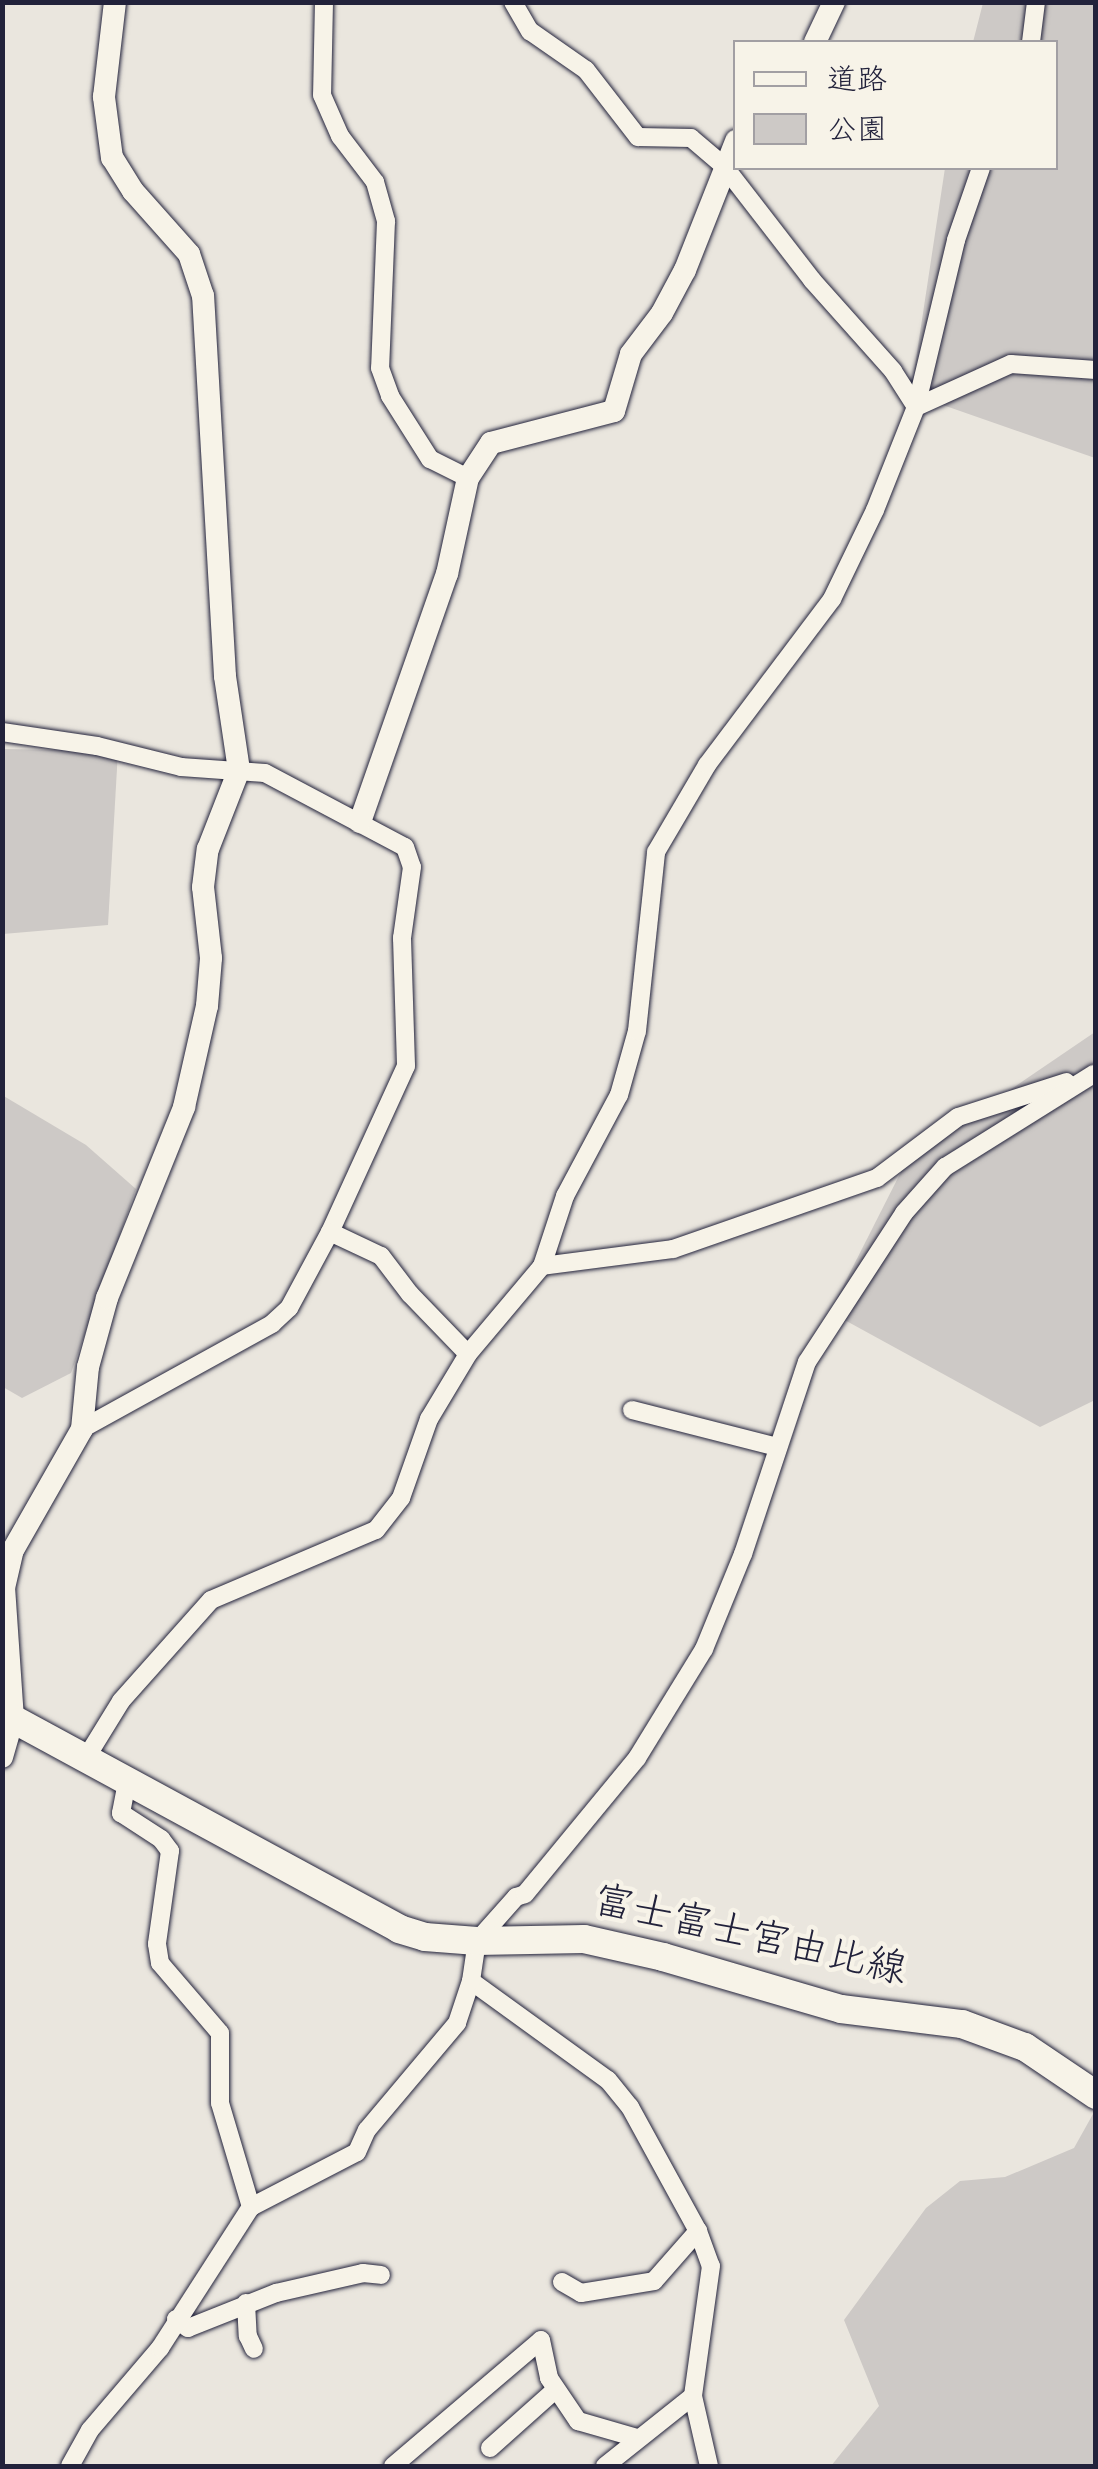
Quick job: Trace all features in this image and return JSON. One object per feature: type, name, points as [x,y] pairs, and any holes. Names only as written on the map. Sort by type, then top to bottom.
[{"type":"main road","name":"富士富士宮由比線","points":[[8,1716],[374,1919],[425,1937],[477,1941],[584,1940],[663,1956],[841,2009],[962,2024],[1024,2048],[1096,2095]]},
{"type":"street","points":[[2,1757],[8,1716],[4,1588],[13,1550],[82,1428],[88,1367],[107,1298],[184,1107],[206,1006],[211,958],[204,887],[208,849],[238,770],[225,676],[203,296],[188,254],[132,190],[112,158],[104,97],[115,2]]},
{"type":"street","points":[[324,2],[322,95],[340,136],[376,182],[386,221],[380,368],[390,396],[430,459],[468,478]]},
{"type":"street","points":[[514,2],[530,31],[586,70],[638,137],[692,138],[724,166],[812,280],[893,371],[916,407]]},
{"type":"street","points":[[816,40],[834,2]]},
{"type":"street","points":[[1031,40],[1036,2]]},
{"type":"street","points":[[360,822],[447,574],[468,478],[490,443],[614,411],[631,354],[662,313],[685,270],[733,147]]},
{"type":"street","points":[[86,1758],[121,1701],[211,1600],[376,1530],[401,1498],[429,1418],[468,1354],[542,1266],[565,1196],[619,1096],[633,1048],[656,852],[706,765],[832,599],[876,510],[916,407],[956,240],[979,170]]},
{"type":"street","points":[[916,407],[1011,364],[1096,370]]},
{"type":"street","points":[[2,732],[96,746],[180,767],[265,773],[405,848],[412,867],[402,938],[406,1066],[330,1232],[290,1308],[272,1324],[82,1428]]},
{"type":"street","points":[[542,1266],[674,1249],[877,1178],[958,1117],[1095,1074]]},
{"type":"street","points":[[70,2466],[90,2430],[160,2348],[251,2207],[358,2152],[368,2130],[458,2023],[472,1980],[477,1941],[516,1897],[526,1894],[637,1758],[704,1648],[743,1554],[806,1362],[904,1213],[945,1167],[1095,1074]]},
{"type":"street","points":[[330,1232],[381,1256],[410,1294],[468,1354]]},
{"type":"street","points":[[632,1410],[776,1447]]},
{"type":"street","points":[[126,1782],[121,1813],[170,1850],[156,1944],[160,1963],[220,2033],[220,2103],[251,2207]]},
{"type":"street","points":[[472,1980],[608,2080],[630,2107],[698,2231],[710,2266],[693,2396],[709,2466]]},
{"type":"street","points":[[562,2282],[581,2293],[654,2281],[698,2231]]},
{"type":"street","points":[[176,2319],[188,2328],[246,2303],[363,2272],[381,2275]]},
{"type":"street","points":[[246,2303],[248,2336],[254,2349]]},
{"type":"street","points":[[393,2466],[540,2340],[556,2390],[578,2421],[637,2438]]},
{"type":"street","points":[[490,2448],[556,2390]]},
{"type":"street","points":[[605,2466],[693,2396]]},
{"type":"green space","points":[[983,3],[1095,3],[1095,458],[940,404],[916,407],[913,379],[945,170],[1058,170],[1058,40],[974,40]]},
{"type":"green space","points":[[3,749],[118,751],[108,925],[3,934]]},
{"type":"green space","points":[[1095,1032],[1095,1400],[1040,1427],[830,1312],[907,1160]]},
{"type":"green space","points":[[2,1095],[86,1145],[136,1189],[71,1373],[22,1398],[3,1387]]},
{"type":"green space","points":[[1093,2114],[1095,2466],[831,2466],[879,2406],[844,2320],[926,2208],[960,2181],[1005,2177],[1074,2148]]}]
